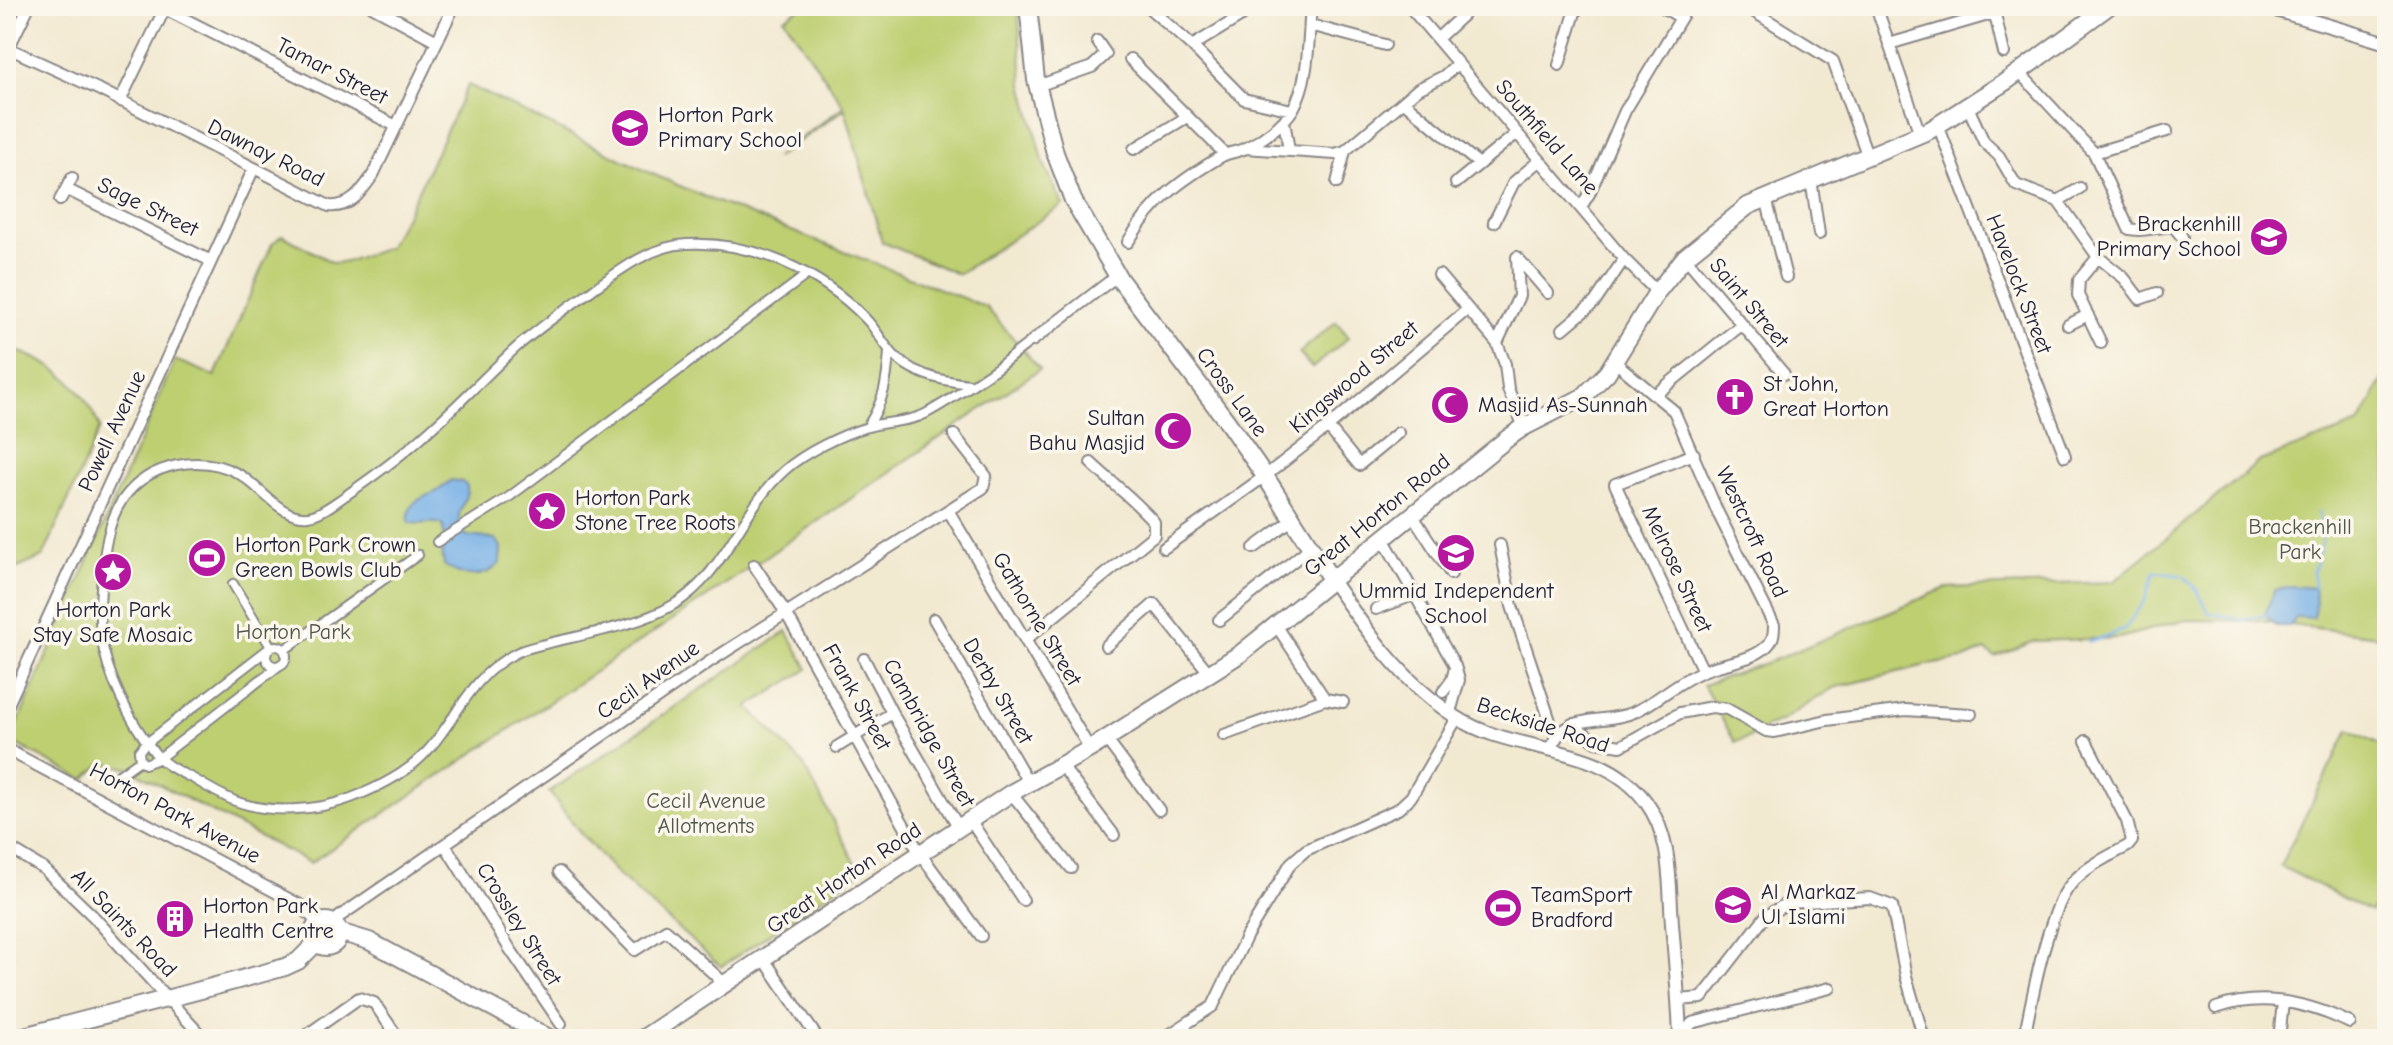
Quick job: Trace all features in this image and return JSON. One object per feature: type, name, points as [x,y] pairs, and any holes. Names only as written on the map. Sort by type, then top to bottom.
[{"type":"main road","name":"Cross Lane","points":[[1028,6],[1037,86],[1055,153],[1073,200],[1118,275],[1265,476],[1331,579]]},
{"type":"main road","name":"Great Horton Road","points":[[642,1039],[919,852],[1240,654],[1524,427],[1583,397],[1607,373],[1657,292],[1685,257],[1748,206],[1938,125],[2109,6]]},
{"type":"main road","name":"Horton Park Avenue","points":[[330,930],[369,941],[551,1039]]},
{"type":"main road","points":[[13,1039],[106,1013],[170,1000],[285,967],[298,961],[330,930]]},
{"type":"street","points":[[7,50],[29,6]]},
{"type":"street","points":[[372,6],[437,41]]},
{"type":"street","name":"Dawnay Road","points":[[7,50],[120,101],[329,206],[342,207],[361,193],[373,175],[454,6]]},
{"type":"street","points":[[1147,6],[1244,99],[1292,110]]},
{"type":"street","points":[[1192,46],[1258,6]]},
{"type":"street","points":[[1128,242],[1143,217],[1162,196],[1225,154],[1245,148],[1284,121],[1292,110],[1303,80],[1311,6]]},
{"type":"street","name":"Southfield Lane","points":[[1409,6],[1624,259],[1657,292]]},
{"type":"street","points":[[1437,39],[1463,15],[1466,6]]},
{"type":"street","points":[[1559,65],[1577,6]]},
{"type":"street","points":[[1661,6],[1681,18]]},
{"type":"street","points":[[1581,207],[1625,111],[1688,6]]},
{"type":"street","points":[[1745,6],[1833,61],[1868,157]]},
{"type":"street","points":[[1876,6],[1920,134]]},
{"type":"street","points":[[2262,6],[2387,43]]},
{"type":"street","points":[[120,101],[166,7]]},
{"type":"street","name":"Tamar Street","points":[[166,7],[396,126]]},
{"type":"street","points":[[1889,44],[1994,10],[2004,53]]},
{"type":"street","points":[[1310,25],[1385,45]]},
{"type":"street","points":[[1037,86],[1092,67],[1106,54],[1097,41]]},
{"type":"street","points":[[1130,59],[1225,154]]},
{"type":"street","points":[[1245,148],[1335,154],[1345,151],[1418,89],[1444,76],[1458,63]]},
{"type":"street","points":[[2012,72],[2094,153],[2129,229],[2141,232],[2174,227],[2182,237]]},
{"type":"street","points":[[1404,102],[1479,164]]},
{"type":"street","points":[[1968,107],[1984,142],[1999,156],[2016,185],[2058,201],[2098,257],[2124,278],[2140,299],[2157,293]]},
{"type":"street","points":[[1134,149],[1187,117]]},
{"type":"street","points":[[1284,121],[1289,150]]},
{"type":"street","name":"Havelock Street","points":[[1938,125],[2065,456]]},
{"type":"street","points":[[2094,153],[2167,131]]},
{"type":"street","points":[[1456,183],[1516,134]]},
{"type":"street","points":[[1337,183],[1345,151]]},
{"type":"street","points":[[1494,222],[1514,182],[1540,160]]},
{"type":"street","name":"Powell Avenue","points":[[6,709],[253,170]]},
{"type":"street","name":"Sage Street","points":[[60,200],[72,178]]},
{"type":"street","points":[[1811,179],[1819,234]]},
{"type":"street","points":[[2058,201],[2080,188]]},
{"type":"street","name":"Sage Street","points":[[66,189],[211,261]]},
{"type":"street","points":[[1766,198],[1786,277]]},
{"type":"street","points":[[868,426],[882,404],[889,352],[885,342],[865,318],[808,274],[770,256],[707,244],[676,245],[647,255],[621,269],[564,310],[517,347],[419,441],[314,516],[301,517],[287,512],[240,475],[218,465],[177,464],[138,482],[121,502],[110,529],[103,562],[101,634],[113,676],[129,712],[158,759],[239,803],[275,809],[306,808],[343,801],[377,788],[402,773],[427,752],[466,694],[490,670],[519,651],[667,609],[691,593],[712,572],[758,500],[784,471],[810,452],[868,426],[920,418],[995,370],[1118,275]]},
{"type":"street","points":[[1497,343],[1519,296],[1517,257],[1548,293]]},
{"type":"street","name":"Saint Street","points":[[1685,257],[1740,326],[1784,374]]},
{"type":"street","points":[[2098,257],[2079,280],[2078,295],[2101,343]]},
{"type":"street","points":[[1563,329],[1595,302],[1624,259]]},
{"type":"street","points":[[437,542],[509,497],[808,274]]},
{"type":"street","points":[[1439,275],[1497,343],[1505,364],[1508,389],[1524,427]]},
{"type":"street","name":"Kingswood Street","points":[[1164,548],[1328,427],[1468,309]]},
{"type":"street","points":[[2068,325],[2088,315]]},
{"type":"street","points":[[1656,394],[1740,326]]},
{"type":"street","points":[[889,352],[939,381],[970,384]]},
{"type":"street","name":"Westcroft Road","points":[[1555,736],[1572,724],[1632,713],[1703,671],[1754,655],[1766,647],[1774,635],[1774,625],[1718,513],[1674,411],[1615,362]]},
{"type":"street","points":[[1328,427],[1359,465],[1398,433]]},
{"type":"street","name":"Cecil Avenue","points":[[330,930],[445,845],[712,660],[985,485],[986,476],[954,435]]},
{"type":"street","name":"Melrose Street","points":[[1694,454],[1615,484],[1703,671]]},
{"type":"street","points":[[1026,639],[1154,535],[1154,522],[1091,463]]},
{"type":"street","name":"Gathorne Street","points":[[948,510],[1090,749]]},
{"type":"street","points":[[1413,516],[1451,574]]},
{"type":"street","points":[[1254,548],[1293,519]]},
{"type":"street","points":[[1163,1039],[1213,1006],[1247,935],[1291,863],[1306,850],[1398,809],[1411,797],[1454,715],[1459,680],[1455,666],[1384,540]]},
{"type":"street","points":[[1500,545],[1512,606],[1555,736],[1550,750]]},
{"type":"street","points":[[1219,620],[1311,547]]},
{"type":"street","points":[[284,650],[418,555]]},
{"type":"street","name":"Frank Street","points":[[754,565],[786,613],[919,852],[981,936]]},
{"type":"street","name":"Beckside Road","points":[[1331,579],[1365,630],[1396,668],[1454,715],[1498,735],[1585,758],[1610,768],[1629,783],[1651,810],[1664,841],[1670,874],[1680,1039]]},
{"type":"street","points":[[233,584],[271,647]]},
{"type":"street","points":[[1376,609],[1416,594]]},
{"type":"street","points":[[1106,646],[1154,604],[1210,674]]},
{"type":"street","name":"Derby Street","points":[[934,619],[1028,782]]},
{"type":"street","points":[[1276,625],[1325,699]]},
{"type":"street","points":[[271,647],[284,650],[285,659],[281,664],[158,759],[145,764],[140,760],[139,751],[148,743],[271,647]]},
{"type":"street","points":[[271,647],[266,652],[268,662],[276,666],[281,664]]},
{"type":"street","name":"Cambridge Street","points":[[864,659],[892,713],[965,824],[1023,900]]},
{"type":"street","points":[[1443,692],[1452,680],[1455,666]]},
{"type":"street","points":[[231,679],[240,695]]},
{"type":"street","points":[[1224,735],[1325,699],[1343,702]]},
{"type":"street","points":[[1572,724],[1596,742],[1621,746],[1680,713],[1712,707],[1727,709],[1756,727],[1775,732],[1827,720],[1905,710],[1971,714]]},
{"type":"street","points":[[191,709],[199,727]]},
{"type":"street","points":[[837,747],[892,713]]},
{"type":"street","points":[[1106,739],[1159,810]]},
{"type":"street","points":[[2024,1039],[2054,917],[2065,891],[2084,872],[2132,841],[2127,821],[2086,741]]},
{"type":"street","name":"Horton Park Avenue","points":[[6,749],[300,905],[330,930]]},
{"type":"street","points":[[119,775],[140,760]]},
{"type":"street","points":[[1061,765],[1114,835]]},
{"type":"street","points":[[1011,793],[1071,868]]},
{"type":"street","name":"Crossley Street","points":[[445,845],[561,1024]]},
{"type":"street","name":"All Saints Road","points":[[6,846],[44,869],[131,954],[204,1039]]},
{"type":"street","points":[[559,872],[635,950],[666,930],[725,984]]},
{"type":"street","points":[[1679,1000],[1702,998],[1765,917],[1787,903],[1870,898],[1892,906],[1906,976],[1924,1039]]},
{"type":"street","points":[[764,959],[818,1039]]},
{"type":"street","points":[[1680,1039],[1692,1023],[1830,988]]},
{"type":"street","points":[[301,1039],[359,998],[374,1003],[399,1039]]},
{"type":"street","points":[[2216,1008],[2233,1002],[2283,1002],[2321,1009],[2350,1023]]},
{"type":"street","points":[[2279,1039],[2283,1002]]},
{"type":"green space","points":[[803,6],[1018,6],[1023,84],[1044,164],[1063,205],[958,274],[882,242],[845,109],[775,158],[844,106],[784,18]]},
{"type":"green space","name":"Horton Park","points":[[468,85],[712,200],[986,307],[1040,369],[310,863],[128,768],[102,763],[84,780],[10,741],[175,360],[215,376],[272,244],[282,235],[333,263],[346,262],[387,248],[408,212]]},
{"type":"green space","points":[[1336,322],[1349,337],[1312,368],[1299,353]]},
{"type":"green space","points":[[6,347],[52,367],[64,376],[84,397],[100,428],[43,557],[18,568],[6,562]]},
{"type":"green space","name":"Brackenhill Park","points":[[2387,372],[2387,637],[2261,621],[2183,620],[2120,638],[2035,641],[1995,657],[1985,650],[1964,659],[1833,688],[1783,720],[1735,742],[1703,685],[1777,659],[1946,588],[2113,582],[2260,461],[2359,424]]},
{"type":"green space","name":"Cecil Avenue Allotments","points":[[787,631],[808,669],[748,707],[803,764],[860,872],[721,967],[618,875],[549,792]]},
{"type":"green space","points":[[2349,729],[2387,748],[2387,879],[2371,912],[2280,866]]},
{"type":"water","points":[[451,480],[467,486],[459,521],[467,536],[496,539],[501,547],[500,563],[480,575],[465,575],[444,565],[443,525],[409,522],[410,510],[415,503]]},
{"type":"water","points":[[2292,586],[2314,588],[2316,604],[2313,618],[2297,617],[2290,626],[2276,626],[2265,615],[2274,590]]},
{"type":"waterway","points":[[2314,588],[2313,571],[2322,541],[2318,512]]},
{"type":"waterway","points":[[2089,642],[2124,630],[2144,601],[2155,572],[2184,576],[2197,590],[2209,613],[2244,620],[2265,615]]},
{"type":"place","name":"Horton Park Primary School","points":[[630,128]]},
{"type":"place","name":"Brackenhill Primary School","points":[[2269,237]]},
{"type":"place","name":"St John, Great Horton","points":[[1735,397]]},
{"type":"place","name":"Masjid As-Sunnah","points":[[1450,405]]},
{"type":"place","name":"Sultan Bahu Masjid","points":[[1173,431]]},
{"type":"place","name":"Horton Park Stone Tree Roots","points":[[547,511]]},
{"type":"place","name":"Ummid Independent School","points":[[1456,553]]},
{"type":"place","name":"Horton Park Crown Green Bowls Club","points":[[207,558]]},
{"type":"place","name":"Horton Park Stay Safe Mosaic","points":[[113,572]]},
{"type":"place","name":"Al Markaz Ul Islami","points":[[1733,905]]},
{"type":"place","name":"TeamSport Bradford","points":[[1503,908]]},
{"type":"place","name":"Horton Park Health Centre","points":[[175,919]]}]
